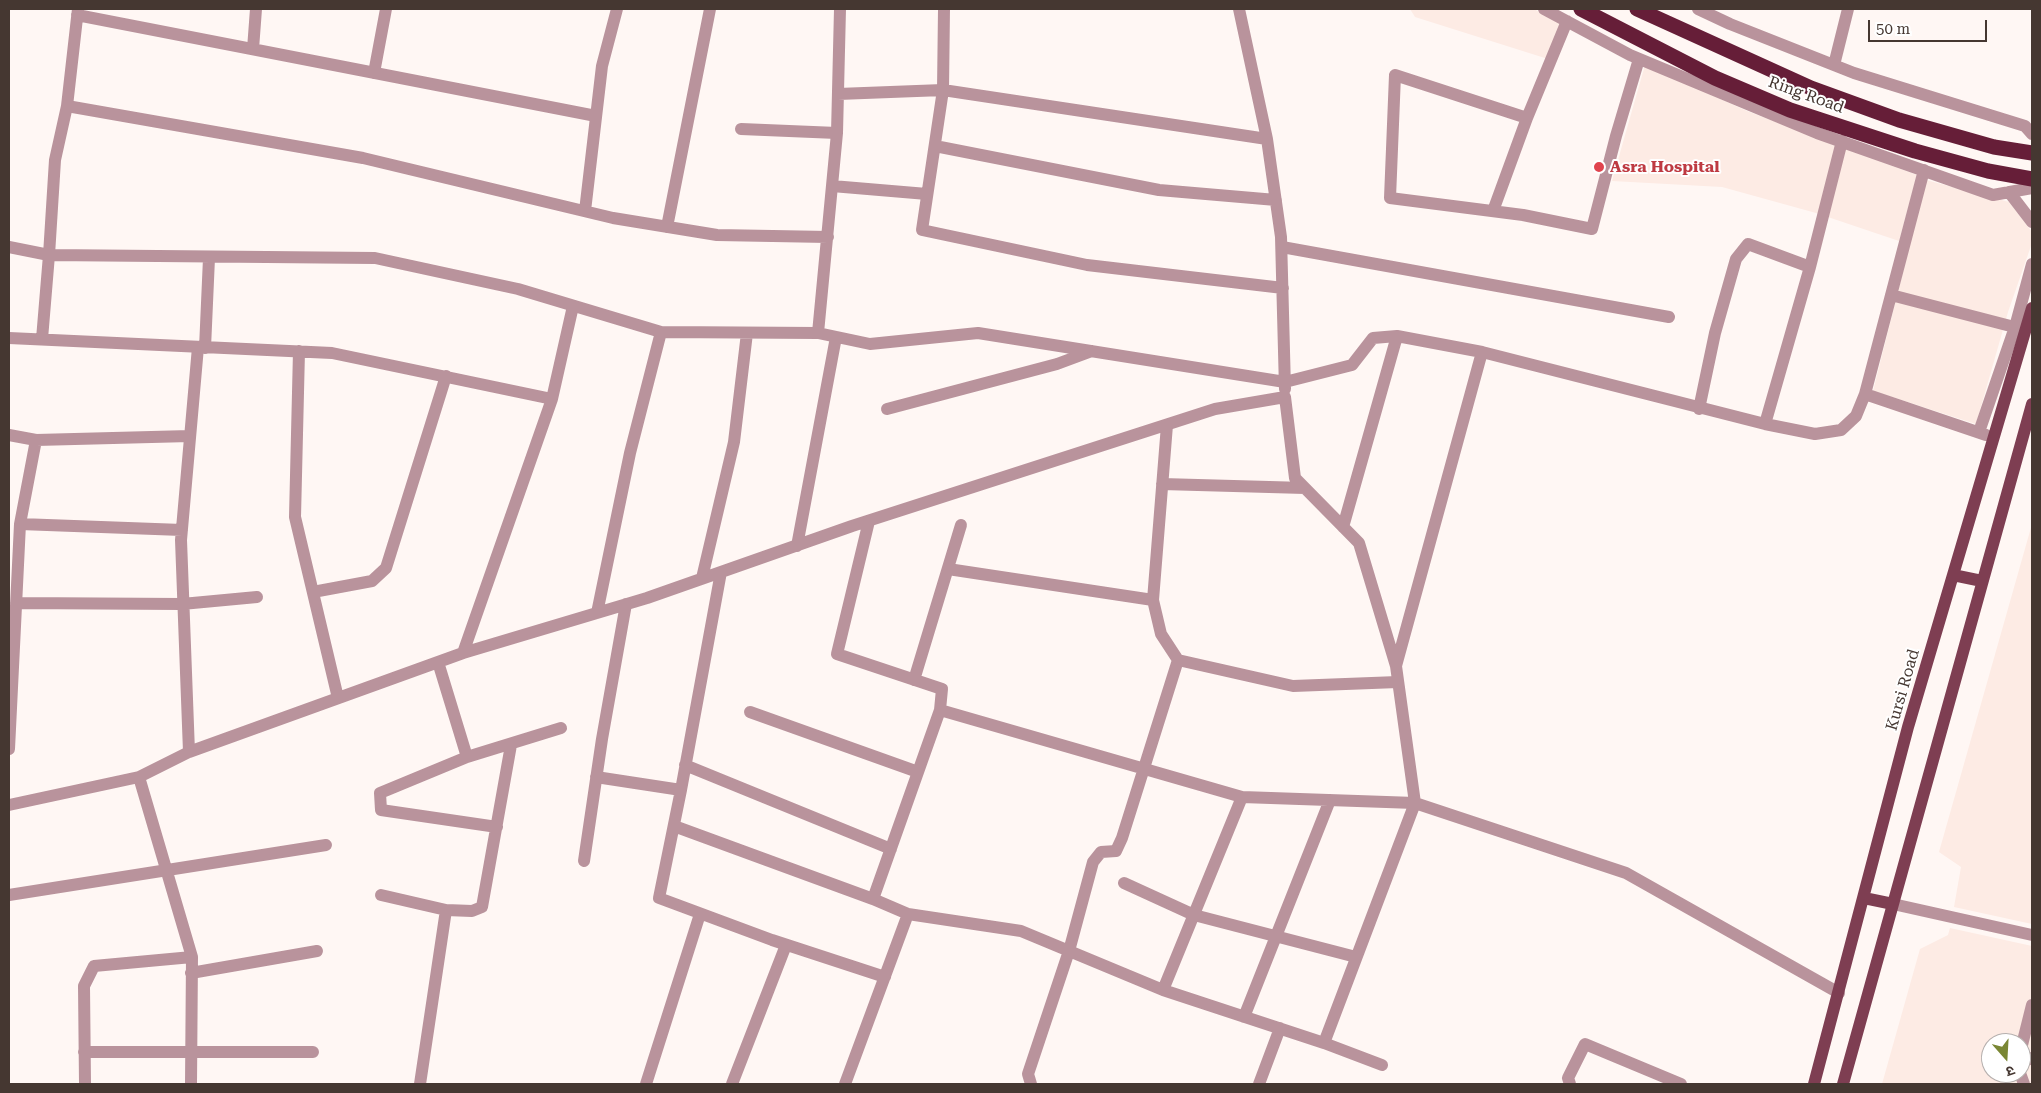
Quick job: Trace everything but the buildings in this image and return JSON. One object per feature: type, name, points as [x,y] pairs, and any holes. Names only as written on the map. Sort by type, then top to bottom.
[{"type":"highway","name":"Ring Road","points":[[1581,9],[1715,78],[1790,110],[1915,151],[1988,171],[2032,179]]},
{"type":"highway","name":"Ring Road","points":[[1637,9],[1811,88],[1864,108],[1994,147],[2032,153]]},
{"type":"main road","name":"Kursi Road","points":[[1814,1084],[1908,727],[1994,437],[2020,328],[2032,308]]},
{"type":"main road","points":[[1843,1084],[1982,581],[2027,441],[2032,404]]},
{"type":"main road","points":[[1953,575],[1982,581]]},
{"type":"main road","points":[[1864,898],[1893,904]]},
{"type":"street","points":[[253,49],[256,9]]},
{"type":"street","points":[[374,73],[386,9]]},
{"type":"street","points":[[585,211],[602,66],[617,9]]},
{"type":"street","points":[[667,226],[710,9]]},
{"type":"street","points":[[818,333],[837,133],[840,9]]},
{"type":"street","points":[[944,9],[943,90],[922,230],[1087,265],[1283,288]]},
{"type":"street","points":[[1239,9],[1268,139],[1282,247],[1285,397],[1295,478],[1358,542],[1396,666],[1415,803],[1324,1043]]},
{"type":"street","points":[[1544,9],[1639,58],[1842,141],[1993,195],[2032,188]]},
{"type":"street","points":[[1698,9],[1730,24],[1834,65],[2025,126],[2032,134]]},
{"type":"street","points":[[1834,65],[1848,9]]},
{"type":"street","points":[[42,339],[55,160],[67,106],[77,12],[253,49],[596,116]]},
{"type":"street","points":[[1493,211],[1527,118],[1567,21]]},
{"type":"street","points":[[1527,118],[1395,75],[1390,198],[1493,211],[1592,230],[1616,136],[1639,58]]},
{"type":"street","points":[[838,94],[943,90],[1268,139]]},
{"type":"street","points":[[67,106],[363,158],[585,211],[717,235],[828,237]]},
{"type":"street","points":[[741,130],[837,133]]},
{"type":"street","points":[[1765,424],[1810,267],[1842,141]]},
{"type":"street","points":[[935,146],[1160,190],[1276,200]]},
{"type":"street","points":[[9,247],[49,255],[209,258],[376,258],[518,289],[661,332],[818,333],[870,344],[978,333],[1285,382],[1352,365],[1373,338],[1397,336],[1482,352],[1699,409],[1815,434],[1841,430],[1856,416],[1866,394],[1924,170]]},
{"type":"street","points":[[832,186],[927,194]]},
{"type":"street","points":[[2009,192],[2032,222]]},
{"type":"street","points":[[1699,409],[1715,333],[1736,259],[1748,244],[1810,267]]},
{"type":"street","points":[[1282,247],[1669,317]]},
{"type":"street","points":[[189,752],[182,604],[182,530],[209,258]]},
{"type":"street","points":[[1979,432],[2020,328],[2032,264]]},
{"type":"street","points":[[1891,295],[2020,328]]},
{"type":"street","points":[[463,653],[552,399],[573,306]]},
{"type":"street","points":[[597,613],[630,453],[661,332]]},
{"type":"street","points":[[702,578],[734,442],[747,333]]},
{"type":"street","points":[[1343,527],[1397,336]]},
{"type":"street","points":[[796,546],[836,337]]},
{"type":"street","points":[[9,338],[332,353],[552,399]]},
{"type":"street","points":[[299,351],[295,517],[338,698]]},
{"type":"street","points":[[887,409],[1057,364],[1092,351]]},
{"type":"street","points":[[1396,666],[1482,352]]},
{"type":"street","points":[[313,592],[372,581],[386,568],[446,376]]},
{"type":"street","points":[[1866,394],[1994,437]]},
{"type":"street","points":[[9,805],[139,777],[189,752],[463,653],[626,604],[869,521],[1215,409],[1285,397]]},
{"type":"street","points":[[1167,425],[1153,600],[1161,634],[1178,660],[1293,686],[1398,682]]},
{"type":"street","points":[[9,436],[36,440],[190,436]]},
{"type":"street","points":[[9,749],[20,524],[36,440]]},
{"type":"street","points":[[1162,484],[1305,488]]},
{"type":"street","points":[[869,521],[837,654],[942,689],[940,710],[873,899]]},
{"type":"street","points":[[20,524],[182,530]]},
{"type":"street","points":[[914,680],[961,526]]},
{"type":"street","points":[[948,569],[1153,600]]},
{"type":"street","points":[[721,572],[659,898],[786,945],[885,977]]},
{"type":"street","points":[[16,603],[182,604],[257,597]]},
{"type":"street","points":[[584,861],[596,777],[626,604]]},
{"type":"street","points":[[1031,1084],[1028,1074],[1069,951],[1093,862],[1101,852],[1116,851],[1122,838],[1178,660]]},
{"type":"street","points":[[438,662],[467,757]]},
{"type":"street","points":[[940,710],[1242,797],[1415,803],[1626,873],[1839,993]]},
{"type":"street","points":[[750,712],[918,772]]},
{"type":"street","points":[[497,827],[381,810],[380,793],[467,757],[511,745],[561,728]]},
{"type":"street","points":[[381,895],[446,910],[472,911],[482,907],[511,745]]},
{"type":"street","points":[[685,765],[891,849]]},
{"type":"street","points":[[139,777],[192,956],[191,1084]]},
{"type":"street","points":[[596,777],[681,790]]},
{"type":"street","points":[[1163,990],[1242,797]]},
{"type":"street","points":[[1244,1017],[1330,800]]},
{"type":"street","points":[[674,826],[873,899],[908,914],[1021,931],[1163,990],[1324,1043],[1382,1066]]},
{"type":"street","points":[[9,895],[326,845]]},
{"type":"street","points":[[1124,883],[1194,915],[1356,958]]},
{"type":"street","points":[[1893,904],[2032,935]]},
{"type":"street","points":[[420,1084],[446,910]]},
{"type":"street","points":[[646,1084],[700,914]]},
{"type":"street","points":[[845,1084],[908,914]]},
{"type":"street","points":[[732,1084],[786,945]]},
{"type":"street","points":[[191,973],[317,951]]},
{"type":"street","points":[[85,1084],[84,986],[94,966],[192,956]]},
{"type":"street","points":[[2025,1033],[2032,1005]]},
{"type":"street","points":[[1259,1084],[1280,1028]]},
{"type":"street","points":[[1570,1084],[1568,1078],[1585,1044],[1681,1084]]},
{"type":"street","points":[[84,1052],[313,1052]]},
{"type":"shaded area","points":[[1410,9],[1534,9],[1562,25],[1548,59],[1415,17]]},
{"type":"shaded area","points":[[1645,65],[1747,111],[1917,175],[1899,241],[1816,213],[1722,187],[1612,181]]},
{"type":"shaded area","points":[[1926,180],[2009,202],[2032,232],[2032,243],[2008,312],[1976,424],[1873,391]]},
{"type":"shaded area","points":[[2032,524],[2032,924],[1954,907],[1961,867],[1939,852]]},
{"type":"shaded area","points":[[1950,928],[2032,946],[2032,1084],[1882,1084],[1920,949],[1948,935]]},
{"type":"place","name":"Asra Hospital","points":[[1599,167]]}]
